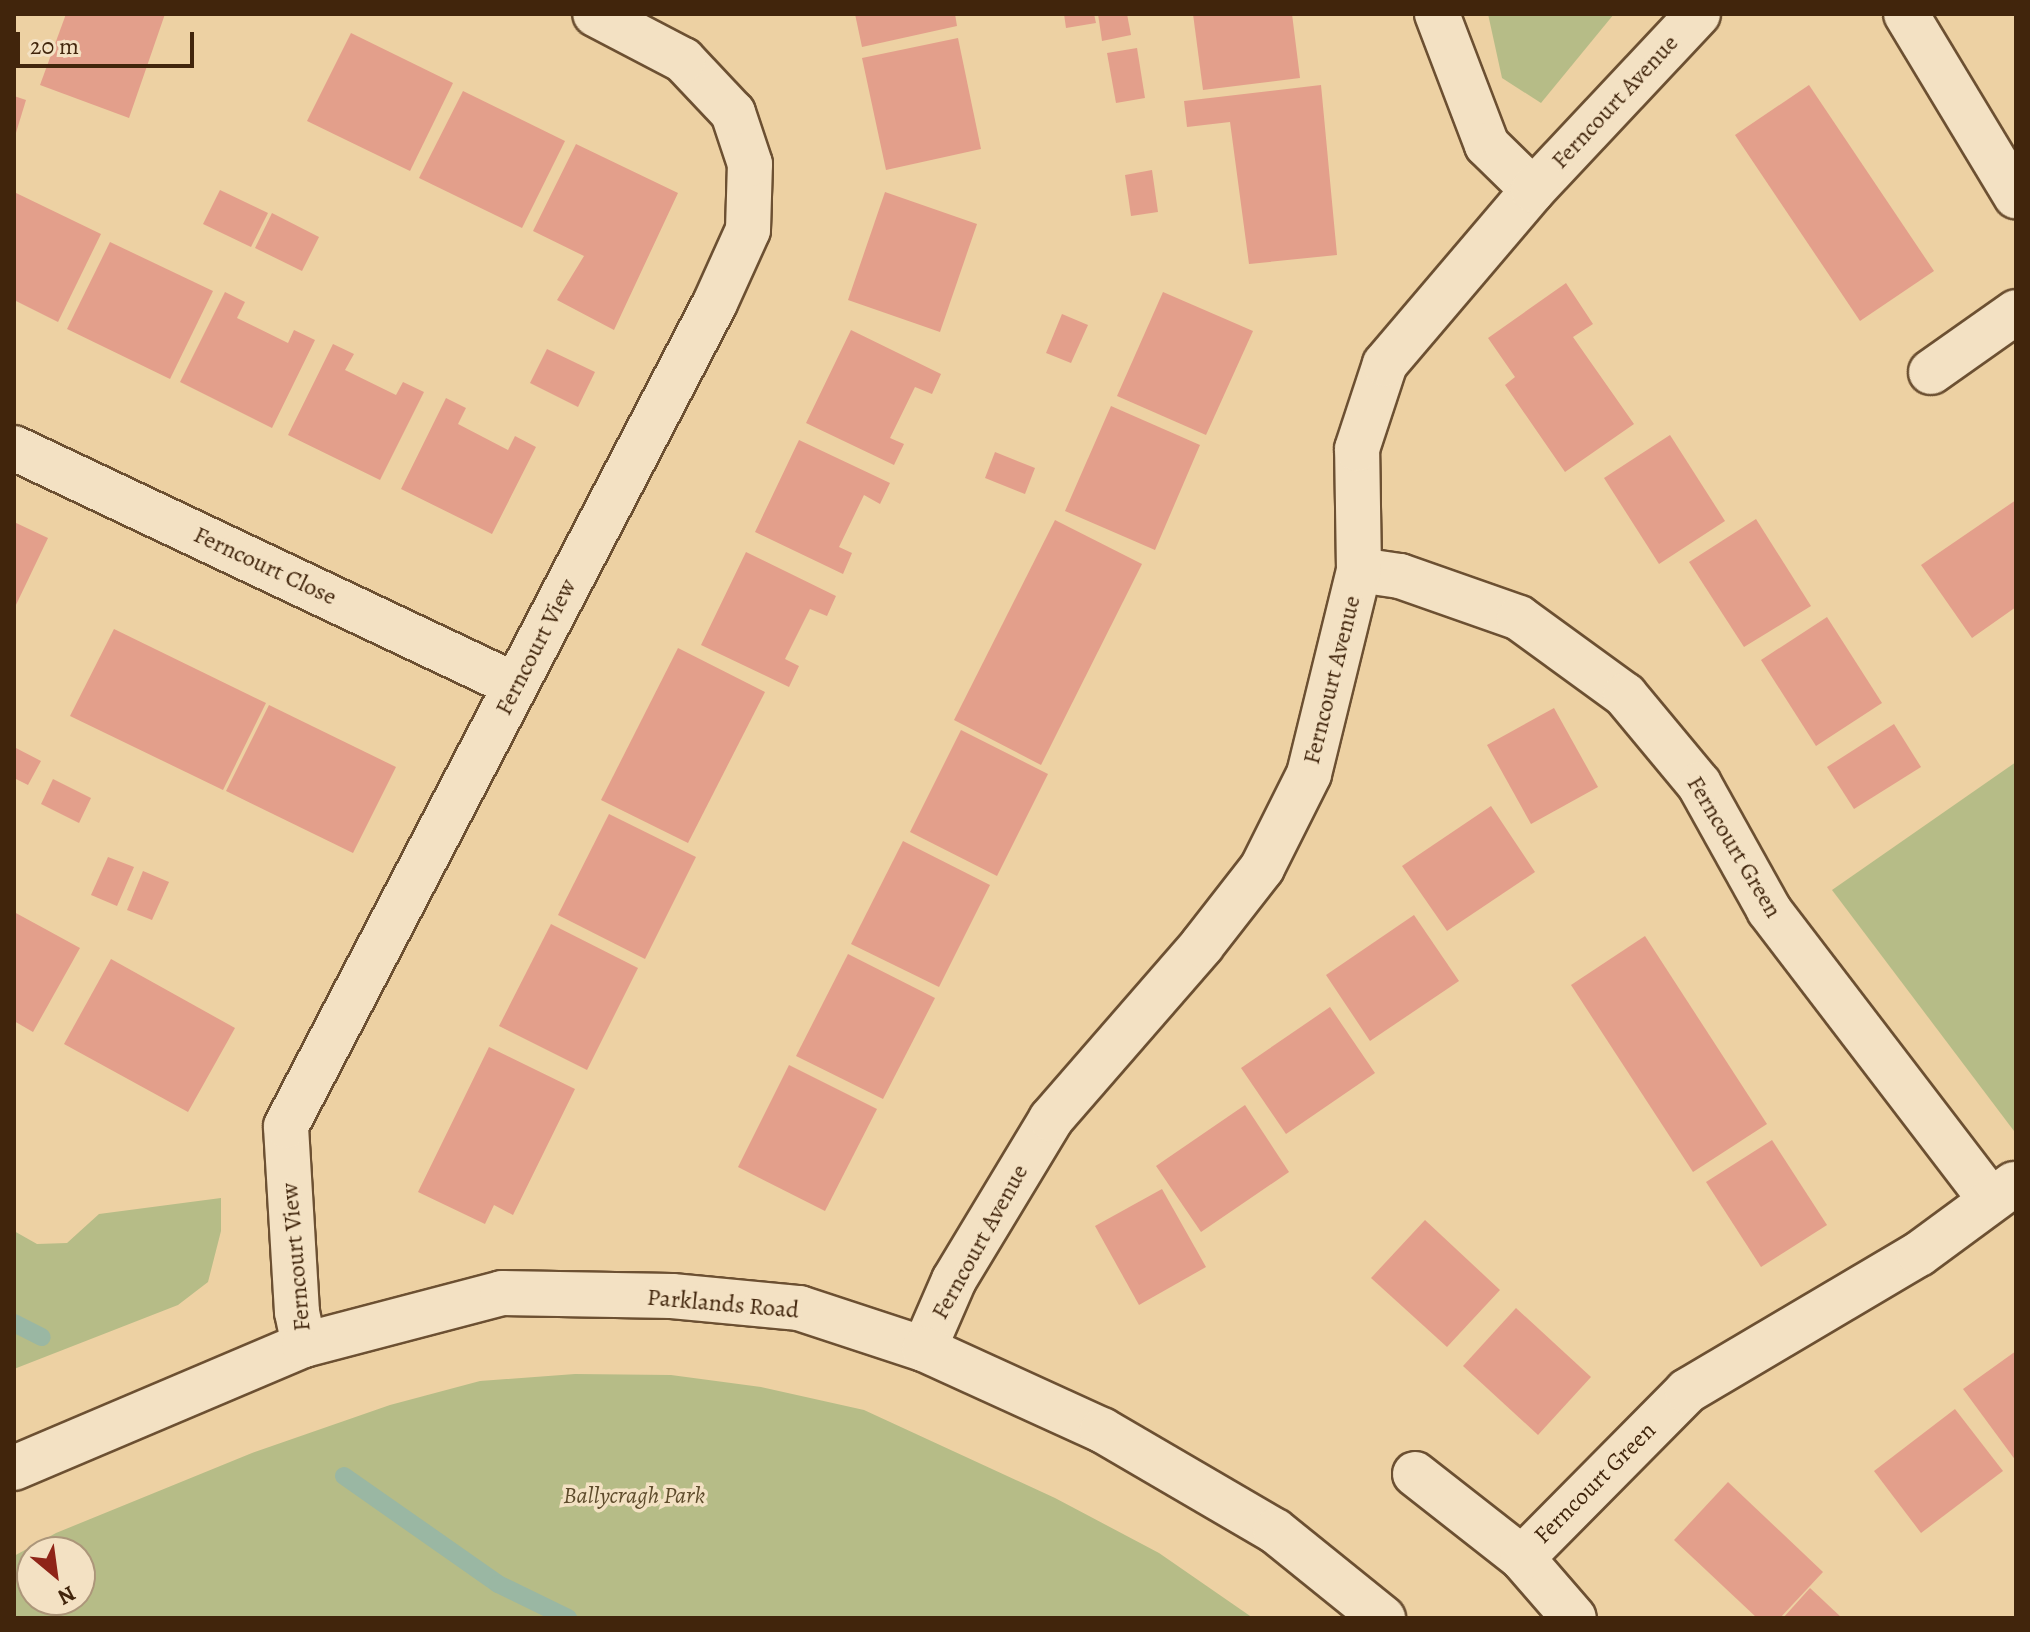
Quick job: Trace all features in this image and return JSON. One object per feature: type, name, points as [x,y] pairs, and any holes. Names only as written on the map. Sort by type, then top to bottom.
[{"type":"street","name":"Ferncourt View","points":[[304,1345],[297,1312],[286,1126],[715,303],[748,230],[750,164],[733,113],[683,60],[595,14]]},
{"type":"street","points":[[1437,14],[1487,145],[1533,190]]},
{"type":"street","name":"Ferncourt Avenue","points":[[924,1349],[954,1280],[1051,1119],[1202,945],[1262,868],[1309,774],[1359,570],[1357,449],[1385,364],[1533,190],[1698,14]]},
{"type":"street","points":[[1906,14],[2016,196]]},
{"type":"street","points":[[1931,372],[2016,312]]},
{"type":"street","name":"Ferncourt Close","points":[[14,448],[515,685]]},
{"type":"street","name":"Ferncourt Green","points":[[1359,570],[1400,576],[1519,618],[1625,695],[1699,784],[1769,910],[2003,1191],[1919,1254],[1687,1391],[1522,1558]]},
{"type":"street","name":"Parklands Road","points":[[14,1468],[304,1345],[502,1293],[672,1296],[799,1308],[924,1349],[1102,1430],[1262,1523],[1383,1618]]},
{"type":"street","name":"Ferncourt Green","points":[[1415,1474],[1522,1558],[1574,1618]]},
{"type":"green space","points":[[1488,14],[1614,14],[1541,103],[1502,78]]},
{"type":"green space","points":[[2016,762],[2016,1130],[2014,1131],[1832,890]]},
{"type":"green space","points":[[221,1198],[221,1231],[208,1282],[178,1305],[14,1369],[14,1231],[37,1244],[67,1243],[99,1214]]},
{"type":"green space","name":"Ballycragh Park","points":[[575,1374],[671,1375],[761,1387],[864,1410],[1055,1498],[1159,1553],[1253,1618],[14,1618],[14,1556],[16,1616],[96,1616],[96,1536],[51,1536],[252,1453],[390,1405],[480,1381]]},
{"type":"building","points":[[66,14],[165,14],[129,118],[40,85]]},
{"type":"building","points":[[855,14],[955,14],[957,26],[862,47]]},
{"type":"building","points":[[1064,14],[1094,14],[1096,23],[1066,28]]},
{"type":"building","points":[[1098,14],[1127,14],[1131,35],[1102,41]]},
{"type":"building","points":[[1193,14],[1292,14],[1300,78],[1203,90]]},
{"type":"building","points":[[351,33],[453,83],[410,171],[307,121]]},
{"type":"building","points":[[958,38],[981,149],[886,170],[862,58]]},
{"type":"building","points":[[1137,48],[1145,98],[1116,103],[1107,53]]},
{"type":"building","points":[[1321,85],[1337,255],[1249,264],[1230,122],[1187,127],[1184,101]]},
{"type":"building","points":[[1809,85],[1934,271],[1860,321],[1735,135]]},
{"type":"building","points":[[463,91],[565,141],[522,228],[419,178]]},
{"type":"building","points":[[14,96],[26,100],[15,136],[14,136]]},
{"type":"building","points":[[576,144],[678,193],[614,330],[557,300],[584,256],[533,231]]},
{"type":"building","points":[[1152,170],[1158,212],[1131,216],[1125,175]]},
{"type":"building","points":[[220,190],[268,213],[251,247],[203,224]]},
{"type":"building","points":[[14,192],[101,234],[58,322],[14,300]]},
{"type":"building","points":[[885,192],[977,224],[940,332],[848,300]]},
{"type":"building","points":[[272,213],[319,237],[302,271],[255,248]]},
{"type":"building","points":[[110,242],[213,291],[170,379],[67,329]]},
{"type":"building","points":[[1566,283],[1593,324],[1573,337],[1634,424],[1565,472],[1505,385],[1515,377],[1488,338]]},
{"type":"building","points":[[225,292],[245,302],[237,318],[288,343],[294,330],[315,340],[272,428],[180,382]]},
{"type":"building","points":[[1163,292],[1253,331],[1206,435],[1117,396]]},
{"type":"building","points":[[1062,314],[1088,325],[1071,363],[1046,353]]},
{"type":"building","points":[[851,330],[941,374],[932,394],[915,387],[890,438],[904,444],[894,465],[806,423]]},
{"type":"building","points":[[333,344],[354,354],[345,370],[396,395],[403,382],[424,392],[380,480],[288,435]]},
{"type":"building","points":[[547,349],[595,372],[578,407],[530,383]]},
{"type":"building","points":[[446,398],[466,408],[458,424],[508,450],[515,436],[536,447],[492,534],[401,489]]},
{"type":"building","points":[[1111,406],[1200,445],[1155,550],[1065,511]]},
{"type":"building","points":[[1670,435],[1725,521],[1659,564],[1604,478]]},
{"type":"building","points":[[799,440],[890,483],[880,504],[864,495],[839,547],[852,553],[843,574],[755,532]]},
{"type":"building","points":[[995,452],[1035,468],[1025,494],[985,478]]},
{"type":"building","points":[[2016,500],[2016,607],[1972,638],[1921,565]]},
{"type":"building","points":[[1756,519],[1811,606],[1744,647],[1689,562]]},
{"type":"building","points":[[1055,520],[1142,564],[1041,765],[954,720]]},
{"type":"building","points":[[14,522],[48,538],[14,609]]},
{"type":"building","points":[[746,552],[836,596],[827,616],[810,609],[785,659],[799,666],[789,687],[701,645]]},
{"type":"building","points":[[1827,617],[1882,703],[1816,746],[1761,660]]},
{"type":"building","points":[[114,629],[266,703],[223,790],[70,716]]},
{"type":"building","points":[[678,648],[765,692],[688,843],[601,800]]},
{"type":"building","points":[[269,705],[396,767],[353,853],[226,791]]},
{"type":"building","points":[[1554,708],[1598,787],[1531,824],[1487,745]]},
{"type":"building","points":[[1894,724],[1921,767],[1854,809],[1827,767]]},
{"type":"building","points":[[961,730],[1048,774],[997,876],[910,832]]},
{"type":"building","points":[[14,747],[41,761],[28,785],[14,778]]},
{"type":"building","points":[[53,779],[91,798],[79,823],[41,804]]},
{"type":"building","points":[[1491,806],[1535,872],[1447,931],[1402,866]]},
{"type":"building","points":[[609,814],[696,857],[645,959],[558,915]]},
{"type":"building","points":[[903,841],[990,885],[939,987],[851,944]]},
{"type":"building","points":[[108,857],[134,867],[117,906],[91,895]]},
{"type":"building","points":[[143,871],[169,882],[152,920],[127,910]]},
{"type":"building","points":[[14,912],[80,948],[33,1032],[14,1021]]},
{"type":"building","points":[[1414,915],[1459,981],[1370,1041],[1326,975]]},
{"type":"building","points":[[551,924],[638,968],[587,1070],[499,1026]]},
{"type":"building","points":[[1645,936],[1767,1124],[1693,1172],[1571,985]]},
{"type":"building","points":[[848,954],[935,998],[883,1099],[796,1056]]},
{"type":"building","points":[[111,959],[235,1028],[188,1112],[64,1044]]},
{"type":"building","points":[[1330,1007],[1375,1073],[1286,1134],[1241,1068]]},
{"type":"building","points":[[489,1047],[575,1089],[513,1215],[494,1205],[485,1224],[418,1192]]},
{"type":"building","points":[[789,1065],[877,1109],[825,1211],[738,1167]]},
{"type":"building","points":[[1245,1105],[1289,1172],[1201,1232],[1156,1166]]},
{"type":"building","points":[[1772,1140],[1827,1225],[1761,1267],[1706,1182]]},
{"type":"building","points":[[1162,1189],[1206,1267],[1139,1305],[1095,1226]]},
{"type":"building","points":[[1425,1220],[1500,1290],[1447,1347],[1371,1278]]},
{"type":"building","points":[[1516,1308],[1591,1377],[1538,1435],[1463,1366]]},
{"type":"building","points":[[2016,1351],[2016,1461],[1963,1389]]},
{"type":"building","points":[[1955,1409],[2003,1471],[1921,1533],[1874,1471]]},
{"type":"building","points":[[1728,1482],[1823,1572],[1780,1618],[1757,1618],[1674,1540]]},
{"type":"building","points":[[1810,1588],[1842,1618],[1783,1618]]},
{"type":"waterway","points":[[14,1323],[42,1337]]},
{"type":"waterway","points":[[344,1476],[498,1584],[568,1618]]}]
